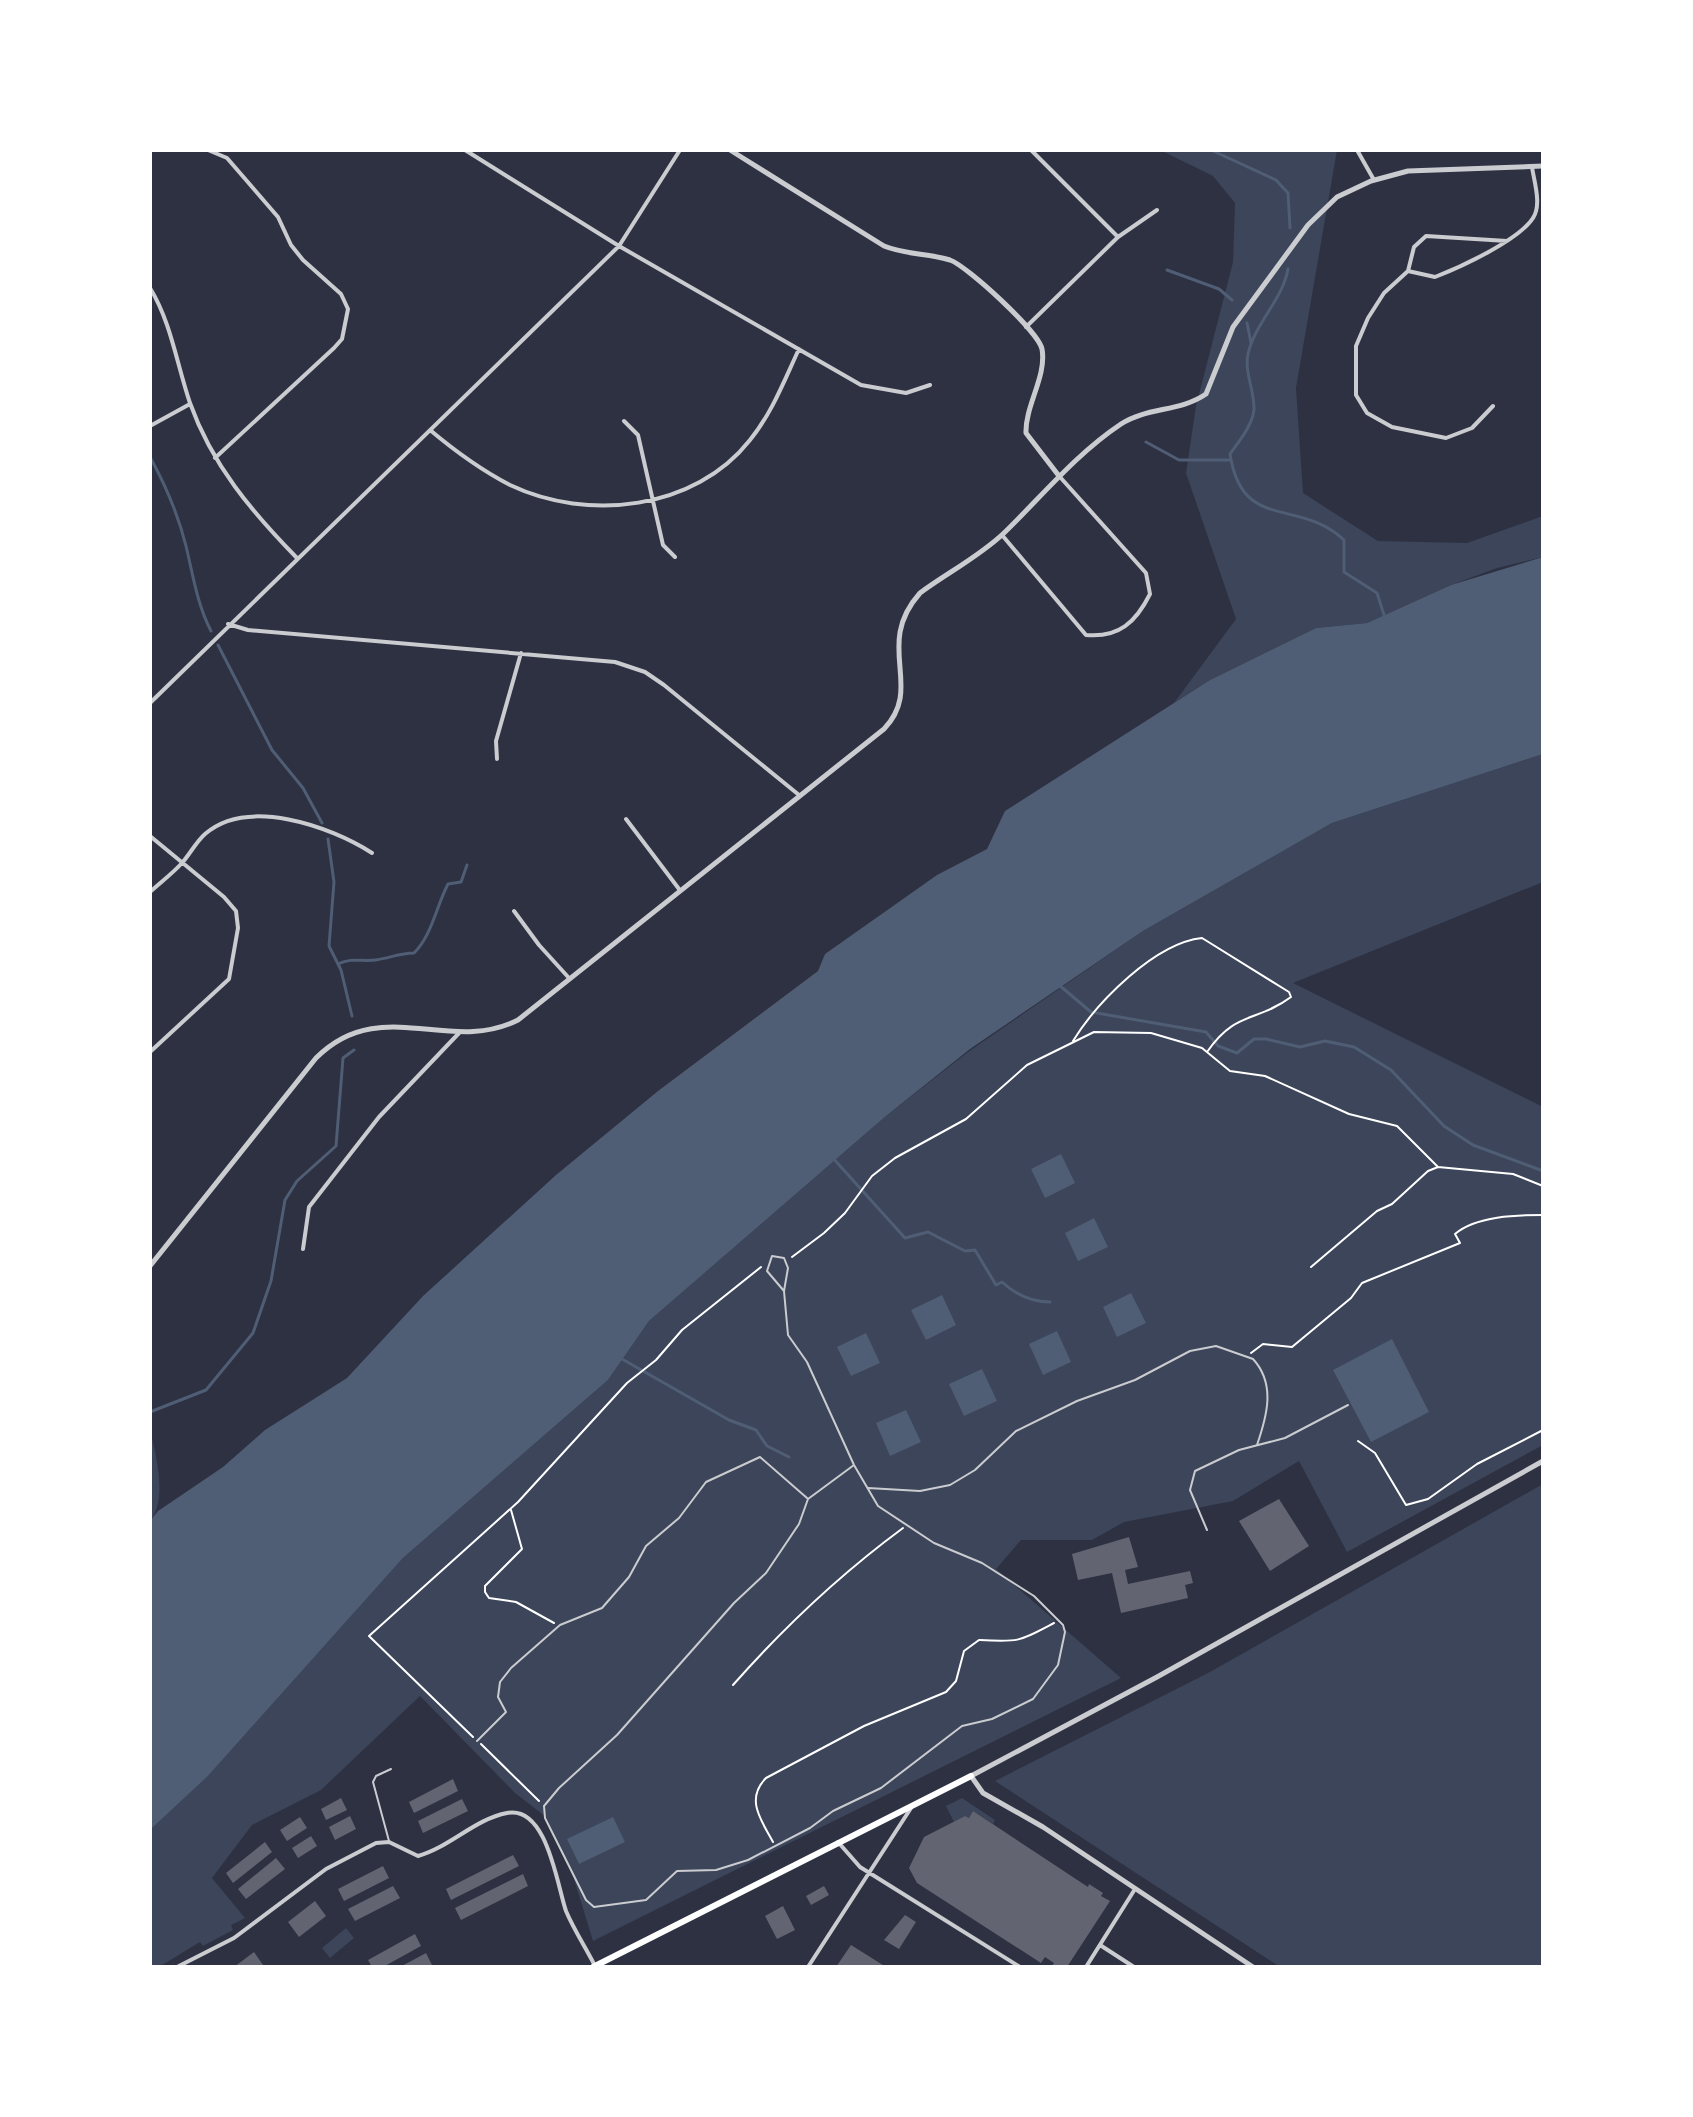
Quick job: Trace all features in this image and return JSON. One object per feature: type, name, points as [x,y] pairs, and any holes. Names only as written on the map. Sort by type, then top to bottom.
[{"type":"main road","points":[[594,1966],[971,1776]]},
{"type":"street","points":[[208,150],[227,158],[278,217],[291,245],[341,294],[348,309],[342,339],[334,348],[215,458]]},
{"type":"street","points":[[465,150],[619,246],[861,385],[906,393],[930,385]]},
{"type":"street","points":[[150,703],[619,246],[680,150]]},
{"type":"street","points":[[730,150],[884,246],[904,254],[958,264],[1026,327],[1040,342],[1043,357],[1026,433],[1059,476],[1146,573],[1150,594],[1126,628],[1099,636],[1086,635],[1002,535]]},
{"type":"street","points":[[1031,150],[1118,237]]},
{"type":"street","points":[[1357,150],[1374,180]]},
{"type":"street","points":[[150,1266],[325,1050],[347,1034],[375,1026],[460,1031],[503,1027],[518,1020],[884,729],[898,711],[902,685],[898,631],[910,604],[920,593],[1002,535],[1059,476],[1132,418],[1184,405],[1206,394],[1233,327],[1308,225],[1337,197],[1374,180],[1425,170],[1543,166]]},
{"type":"street","points":[[1408,271],[1435,277],[1507,241],[1533,218],[1537,206],[1532,167]]},
{"type":"street","points":[[1026,327],[1118,237],[1157,210]]},
{"type":"street","points":[[1493,406],[1472,428],[1446,438],[1392,427],[1367,413],[1356,395],[1356,346],[1368,318],[1384,293],[1408,271],[1414,247],[1426,236],[1507,241]]},
{"type":"street","points":[[150,288],[190,404],[215,458],[255,515],[297,558]]},
{"type":"street","points":[[430,430],[461,456],[510,484],[542,497],[611,505],[654,500],[702,481],[725,466],[749,442],[770,412],[799,349]]},
{"type":"street","points":[[150,426],[190,404]]},
{"type":"street","points":[[624,421],[638,435],[663,545],[675,557]]},
{"type":"street","points":[[228,624],[248,630],[588,658],[645,672],[799,795]]},
{"type":"street","points":[[497,759],[496,741],[521,653]]},
{"type":"street","points":[[150,892],[181,864],[204,834],[230,818],[251,814],[348,838],[372,853]]},
{"type":"street","points":[[626,819],[679,889]]},
{"type":"street","points":[[150,836],[236,911],[234,965],[229,979],[150,1052]]},
{"type":"street","points":[[514,911],[569,978]]},
{"type":"street","points":[[303,1249],[309,1207],[379,1117],[460,1031]]},
{"type":"street","points":[[1253,1967],[983,1793],[971,1776],[1157,1677],[1543,1461]]},
{"type":"street","points":[[808,1967],[914,1803]]},
{"type":"street","points":[[177,1967],[234,1938],[326,1869],[376,1843],[389,1842],[418,1856],[437,1851],[499,1815],[512,1812],[526,1815],[537,1826],[555,1867],[566,1911],[594,1966]]},
{"type":"street","points":[[838,1842],[860,1867],[1020,1967]]},
{"type":"street","points":[[1086,1967],[1135,1889]]},
{"type":"street","points":[[1100,1945],[1134,1967]]},
{"type":"lane","points":[[784,1291],[771,1277],[766,1265],[772,1256],[785,1260],[788,1335],[807,1362],[854,1465],[878,1506],[934,1543],[982,1563],[1021,1587],[1058,1621],[1065,1632],[1058,1665],[1033,1699],[992,1719],[962,1726],[881,1788],[748,1860],[716,1870],[677,1871],[646,1900],[598,1908],[586,1900],[545,1818],[544,1806],[559,1788],[617,1735],[740,1596],[766,1573],[799,1524],[808,1499],[854,1465]]},
{"type":"lane","points":[[866,1487],[920,1491],[950,1485],[975,1470],[1016,1431],[1077,1401],[1135,1380],[1190,1351],[1216,1346],[1247,1356],[1259,1366],[1268,1386],[1268,1404],[1257,1445]]},
{"type":"lane","points":[[1207,1530],[1190,1490],[1195,1471],[1213,1460],[1285,1438],[1348,1405]]},
{"type":"lane","points":[[477,1741],[506,1712],[498,1697],[500,1682],[560,1625],[602,1608],[629,1577],[646,1546],[679,1518],[706,1482],[749,1460],[763,1458],[808,1499]]},
{"type":"lane","points":[[389,1842],[373,1782],[376,1776],[391,1769]]},
{"type":"path","points":[[1072,1042],[1107,996],[1174,946],[1202,938],[1289,992],[1291,997],[1258,1015],[1233,1022],[1207,1052]]},
{"type":"path","points":[[785,1260],[824,1233],[845,1213],[872,1176],[895,1158],[966,1119],[1027,1065],[1094,1032],[1151,1033],[1207,1052],[1230,1071],[1265,1076],[1349,1114],[1397,1126],[1438,1167]]},
{"type":"path","points":[[1311,1267],[1377,1211],[1392,1204],[1428,1171],[1438,1167],[1513,1174],[1543,1186]]},
{"type":"path","points":[[1247,1356],[1263,1344],[1292,1347],[1351,1298],[1362,1283],[1460,1243],[1455,1234],[1463,1228],[1499,1218],[1543,1215]]},
{"type":"path","points":[[544,1806],[369,1636],[511,1509],[627,1383],[741,1281],[766,1265]]},
{"type":"path","points":[[1543,1279],[1543,1295]]},
{"type":"path","points":[[1358,1441],[1375,1453],[1406,1505],[1428,1499],[1477,1464],[1543,1430]]},
{"type":"path","points":[[511,1509],[522,1549],[485,1586],[485,1592],[489,1598],[516,1602],[560,1625]]},
{"type":"path","points":[[733,1685],[787,1624],[802,1616],[821,1593],[859,1560],[907,1525]]},
{"type":"path","points":[[774,1844],[754,1800],[756,1790],[766,1778],[864,1726],[946,1692],[956,1681],[964,1651],[979,1640],[1002,1644],[1027,1639],[1058,1621]]},
{"type":"shaded area","points":[[1160,150],[1337,150],[1296,388],[1303,493],[1378,541],[1467,543],[1543,516],[1543,557],[1497,568],[1451,585],[1367,623],[1316,628],[1210,680],[1174,703],[1236,619],[1186,473],[1196,406],[1233,262],[1235,203],[1213,176]]},
{"type":"shaded area","points":[[1543,557],[1543,754],[1332,823],[1143,931],[970,1049],[886,1116],[649,1321],[608,1380],[403,1558],[208,1776],[150,1830],[150,1521],[158,1511],[223,1467],[265,1430],[347,1378],[423,1296],[556,1175],[658,1091],[818,971],[825,954],[937,875],[987,849],[1005,811],[1210,680],[1316,628],[1367,623],[1451,585]]},
{"type":"shaded area","points":[[1543,754],[1543,882],[1293,983],[1543,1107],[1543,1445],[1347,1552],[1299,1461],[1233,1501],[1124,1522],[1092,1540],[1021,1540],[996,1569],[1121,1678],[593,1941],[573,1876],[546,1817],[515,1793],[420,1696],[321,1790],[252,1825],[212,1878],[245,1918],[231,1925],[233,1930],[203,1946],[200,1942],[159,1967],[150,1967],[150,1830],[208,1776],[403,1558],[608,1380],[649,1321],[886,1116],[968,1052],[1143,931],[1332,823]]},
{"type":"shaded area","points":[[1061,1154],[1075,1183],[1045,1198],[1031,1169]]},
{"type":"shaded area","points":[[1094,1218],[1108,1247],[1078,1261],[1065,1233]]},
{"type":"shaded area","points":[[1131,1293],[1146,1323],[1117,1337],[1103,1307]]},
{"type":"shaded area","points":[[942,1295],[956,1325],[926,1340],[911,1310]]},
{"type":"shaded area","points":[[1057,1331],[1071,1362],[1043,1375],[1029,1344]]},
{"type":"shaded area","points":[[866,1333],[880,1363],[851,1376],[837,1347]]},
{"type":"shaded area","points":[[1392,1339],[1429,1412],[1371,1442],[1333,1370]]},
{"type":"shaded area","points":[[982,1369],[997,1401],[964,1416],[949,1384]]},
{"type":"shaded area","points":[[906,1410],[921,1442],[890,1456],[876,1423]]},
{"type":"shaded area","points":[[150,1429],[159,1489],[150,1521]]},
{"type":"shaded area","points":[[1543,1484],[1543,1967],[1280,1967],[995,1781],[1208,1673]]},
{"type":"shaded area","points":[[962,1798],[995,1820],[993,1824],[973,1811],[969,1818],[965,1816],[954,1822],[946,1806]]},
{"type":"shaded area","points":[[613,1817],[625,1842],[579,1864],[567,1839]]},
{"type":"shaded area","points":[[346,1928],[354,1938],[330,1958],[322,1948]]},
{"type":"building","points":[[1279,1499],[1309,1546],[1270,1571],[1239,1521]]},
{"type":"building","points":[[1129,1537],[1138,1567],[1125,1570],[1128,1584],[1190,1571],[1193,1583],[1185,1585],[1188,1598],[1121,1613],[1112,1573],[1078,1580],[1072,1554]]},
{"type":"building","points":[[453,1779],[458,1791],[414,1813],[409,1802]]},
{"type":"building","points":[[341,1798],[347,1810],[326,1820],[321,1809]]},
{"type":"building","points":[[462,1799],[468,1811],[423,1833],[418,1821]]},
{"type":"building","points":[[973,1811],[1088,1887],[1089,1884],[1103,1893],[1101,1896],[1110,1901],[1067,1967],[1051,1967],[1054,1963],[1045,1957],[1041,1963],[917,1883],[909,1868],[924,1837],[965,1816],[969,1818]]},
{"type":"building","points":[[350,1816],[356,1829],[335,1840],[329,1827]]},
{"type":"building","points":[[300,1817],[307,1828],[287,1841],[280,1830]]},
{"type":"building","points":[[311,1836],[317,1846],[298,1858],[292,1848]]},
{"type":"building","points":[[265,1842],[272,1852],[233,1883],[226,1873]]},
{"type":"building","points":[[513,1855],[519,1866],[451,1900],[446,1889]]},
{"type":"building","points":[[276,1858],[285,1869],[246,1899],[238,1889]]},
{"type":"building","points":[[383,1866],[389,1878],[344,1901],[338,1889]]},
{"type":"building","points":[[523,1874],[528,1886],[461,1920],[455,1908]]},
{"type":"building","points":[[393,1886],[400,1898],[355,1921],[348,1909]]},
{"type":"building","points":[[824,1886],[829,1895],[811,1905],[806,1896]]},
{"type":"building","points":[[315,1901],[326,1916],[299,1937],[288,1922]]},
{"type":"building","points":[[783,1906],[795,1930],[777,1939],[765,1916]]},
{"type":"building","points":[[905,1915],[916,1922],[899,1949],[884,1940]]},
{"type":"building","points":[[415,1934],[421,1946],[383,1967],[372,1967],[368,1960]]},
{"type":"building","points":[[851,1945],[859,1950],[886,1967],[836,1967]]},
{"type":"building","points":[[254,1952],[263,1965],[234,1967]]},
{"type":"building","points":[[426,1953],[432,1965],[400,1967]]},
{"type":"waterway","points":[[1211,150],[1276,180],[1288,193],[1290,228]]},
{"type":"waterway","points":[[1288,269],[1281,291],[1256,332],[1248,354],[1247,368],[1254,410],[1248,428],[1230,454],[1236,479],[1259,505],[1327,527],[1344,540],[1344,572],[1377,593],[1385,618]]},
{"type":"waterway","points":[[1167,270],[1219,289],[1232,300]]},
{"type":"waterway","points":[[1247,323],[1251,343]]},
{"type":"waterway","points":[[1146,442],[1179,460],[1229,460]]},
{"type":"waterway","points":[[150,457],[175,511],[199,600],[211,631]]},
{"type":"waterway","points":[[218,645],[272,750],[303,788],[322,823]]},
{"type":"waterway","points":[[328,839],[334,882],[329,946],[341,970],[352,1016]]},
{"type":"waterway","points":[[338,964],[414,953],[430,929],[448,884],[461,882],[467,865]]},
{"type":"waterway","points":[[1059,985],[1091,1012],[1206,1032],[1218,1046],[1237,1053],[1254,1039],[1300,1047],[1325,1041],[1354,1047],[1391,1070],[1444,1126],[1473,1145],[1543,1171]]},
{"type":"waterway","points":[[150,1412],[206,1390],[253,1333],[271,1281],[285,1200],[297,1181],[336,1146],[343,1058],[354,1050]]},
{"type":"waterway","points":[[832,1157],[905,1238],[928,1232],[965,1251],[975,1250],[996,1285],[1002,1282],[1024,1296],[1050,1302]]},
{"type":"waterway","points":[[622,1359],[729,1420],[756,1430],[767,1446],[789,1457]]}]
